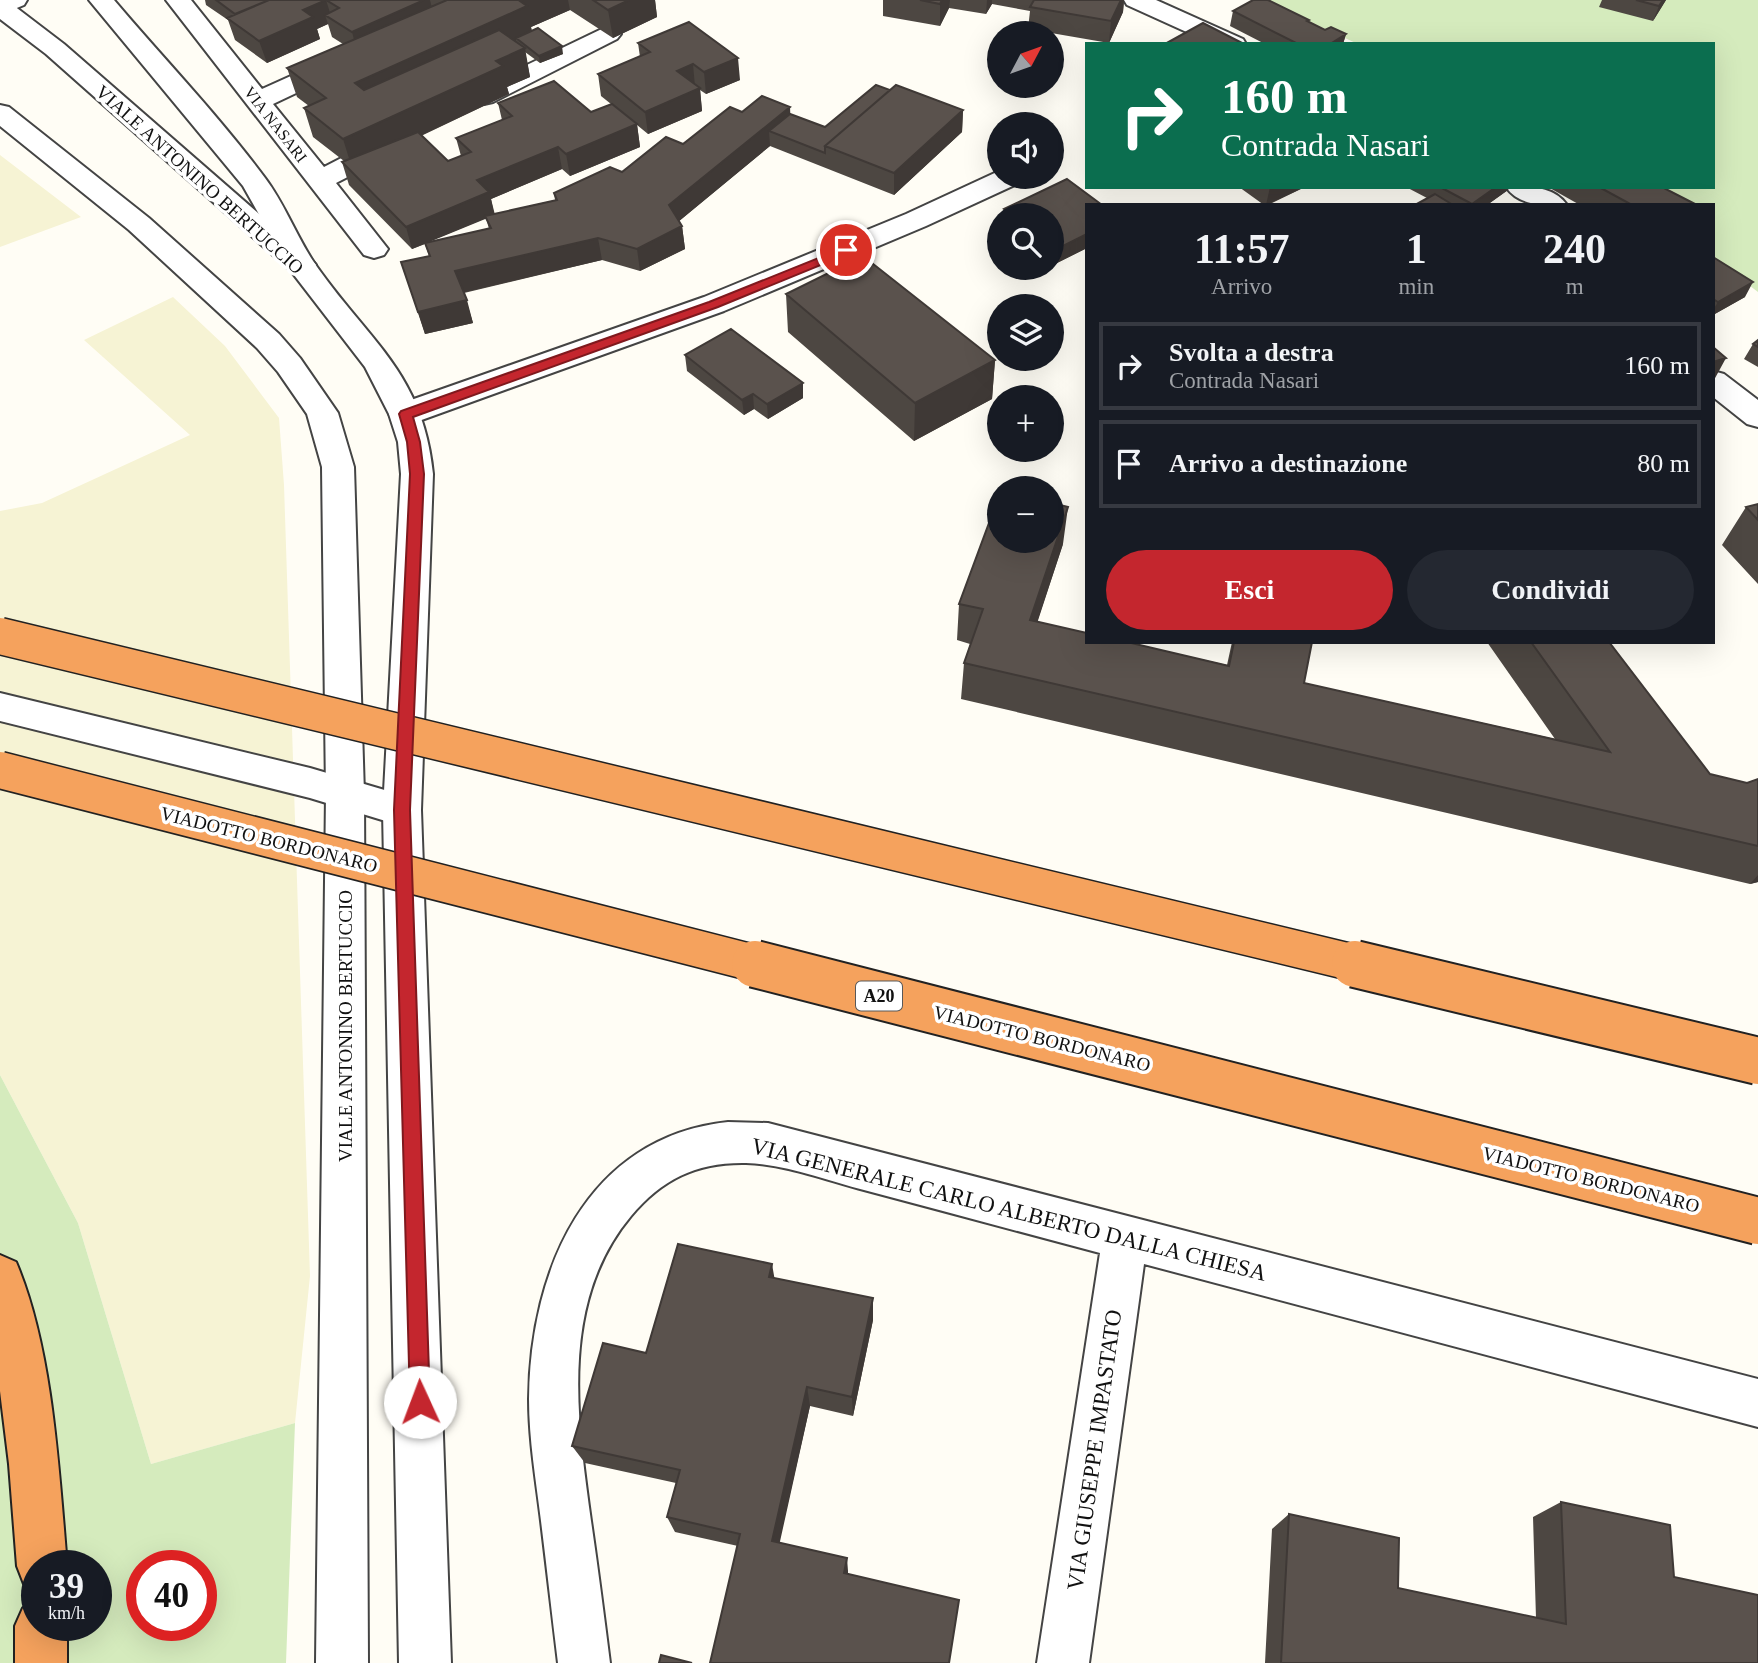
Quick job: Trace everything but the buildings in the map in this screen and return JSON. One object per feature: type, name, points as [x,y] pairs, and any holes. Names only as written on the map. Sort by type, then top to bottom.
[{"type":"highway","points":[[0,636],[1758,1061]]},
{"type":"highway","name":"VIADOTTO BORDONARO","points":[[0,770],[1758,1222]]},
{"type":"highway","points":[[0,1278],[20,1362],[34,1464],[40,1550]]},
{"type":"highway","points":[[41,1641],[41,1663]]},
{"type":"street","points":[[0,8],[15,0]]},
{"type":"street","points":[[101,0],[255,183],[301,265]]},
{"type":"street","name":"VIA NASARI","points":[[178,0],[374,249]]},
{"type":"street","points":[[1136,0],[1230,42]]},
{"type":"street","name":"VIALE ANTONINO BERTUCCIO","points":[[0,8],[55,49],[301,265],[376,360],[392,385],[414,442],[417,474],[402,810],[420,1389],[425,1663]]},
{"type":"street","points":[[209,40],[234,29]]},
{"type":"street","points":[[464,107],[608,34]]},
{"type":"street","points":[[258,101],[368,51]]},
{"type":"street","name":"VIALE ANTONINO BERTUCCIO","points":[[0,113],[139,224],[240,313],[289,365],[322,413],[338,467],[345,793],[342,1663]]},
{"type":"street","points":[[320,180],[416,131]]},
{"type":"street","points":[[405,414],[713,304],[881,235],[987,187]]},
{"type":"street","points":[[1524,189],[1549,203]]},
{"type":"street","points":[[1715,383],[1758,416]]},
{"type":"street","points":[[0,708],[345,793],[402,810]]},
{"type":"street","name":"VIA GENERALE CARLO ALBERTO DALLA CHIESA","points":[[584,1663],[554,1430],[554,1373],[559,1324],[572,1277],[590,1235],[608,1206],[635,1179],[666,1159],[696,1146],[734,1140],[768,1144],[1758,1403]]},
{"type":"street","name":"VIA GIUSEPPE IMPASTATO","points":[[1063,1663],[1125,1237]]},
{"type":"shaded area","points":[[0,155],[81,217],[0,247]]},
{"type":"shaded area","points":[[173,297],[225,346],[279,418],[284,485],[310,1276],[295,1423],[151,1464],[78,1223],[0,1075],[0,511],[42,503],[190,435],[84,340]]},
{"type":"green space","points":[[1262,0],[1758,0],[1758,292],[1715,260],[1715,203],[1639,203],[1618,189],[1715,189],[1715,42],[1354,42]]},
{"type":"green space","points":[[0,1075],[78,1223],[151,1464],[295,1423],[286,1663],[0,1663]]},
{"type":"route","points":[[420,1402],[402,810],[417,474],[414,442],[405,414],[713,304],[846,250]]}]
